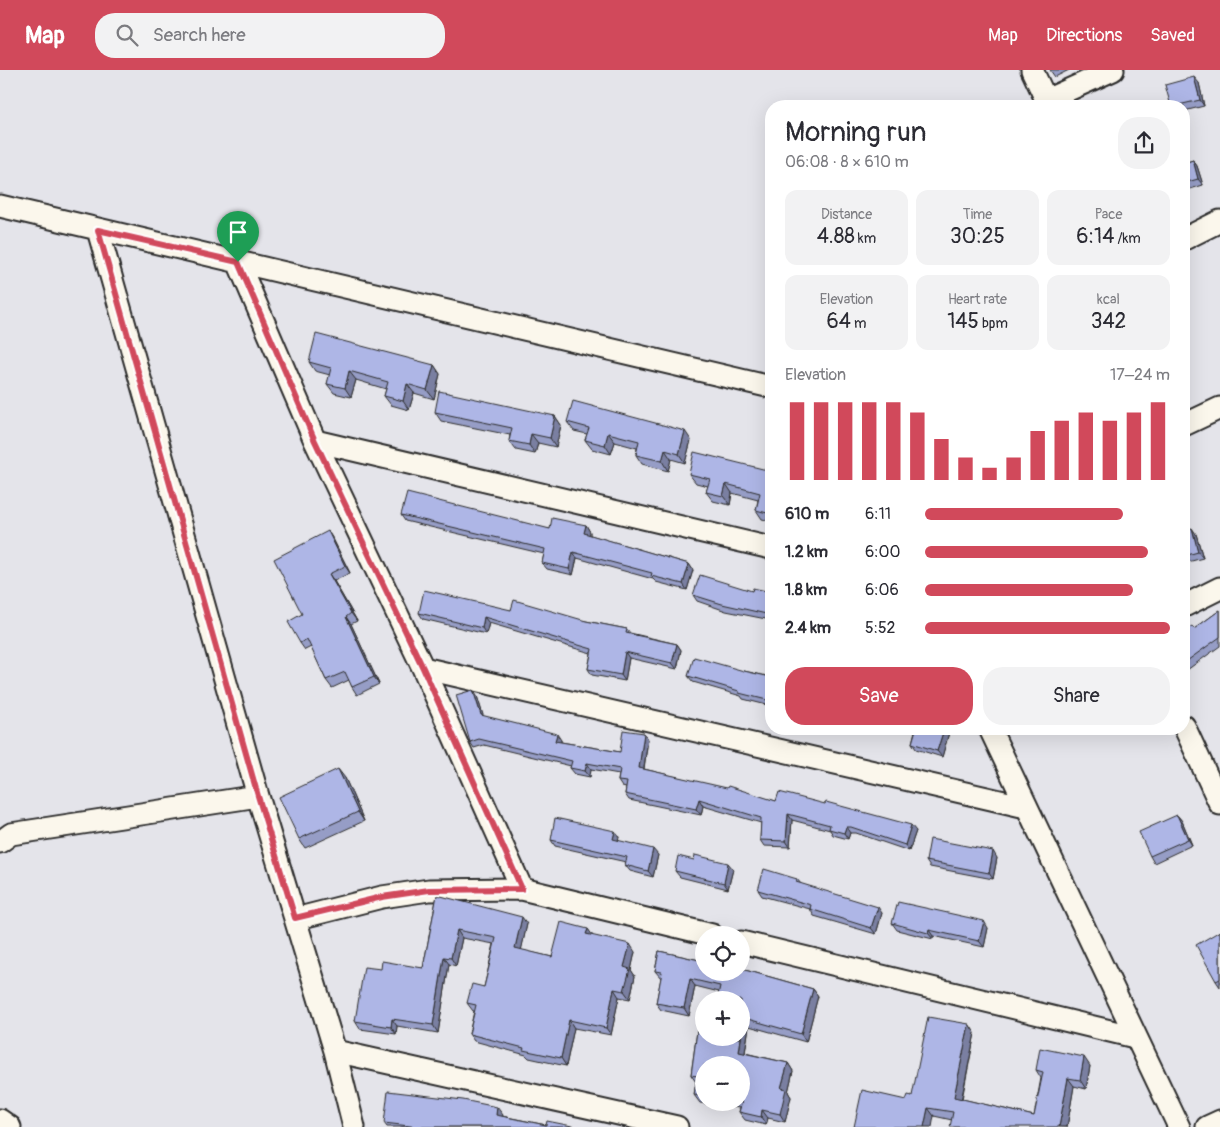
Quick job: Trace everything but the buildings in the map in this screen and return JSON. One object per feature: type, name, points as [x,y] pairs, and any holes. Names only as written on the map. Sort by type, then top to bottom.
[{"type":"street","points":[[1032,70],[1047,100]]},
{"type":"street","points":[[1054,100],[1112,70]]},
{"type":"street","points":[[0,206],[765,386]]},
{"type":"street","points":[[1190,236],[1220,221]]},
{"type":"street","points":[[98,230],[258,796],[335,1051],[354,1127]]},
{"type":"street","points":[[238,262],[315,441],[423,668],[522,889]]},
{"type":"street","points":[[1190,422],[1220,408]]},
{"type":"street","points":[[315,441],[765,547]]},
{"type":"street","points":[[1190,603],[1220,588]]},
{"type":"street","points":[[423,668],[1026,807]]},
{"type":"street","points":[[993,735],[1179,1127]]},
{"type":"street","points":[[1190,735],[1213,768],[1220,804]]},
{"type":"street","points":[[0,842],[11,834],[258,796]]},
{"type":"street","points":[[295,918],[382,897],[429,890],[522,889],[695,931]]},
{"type":"street","points":[[750,944],[1135,1036]]},
{"type":"street","points":[[335,1051],[677,1127]]},
{"type":"street","points":[[0,1120],[10,1127]]},
{"type":"street","points":[[1207,1127],[1220,1121]]},
{"type":"route","points":[[98,230],[238,262],[315,441],[423,668],[522,889],[429,890],[382,897],[295,918],[258,796],[98,230]]}]
